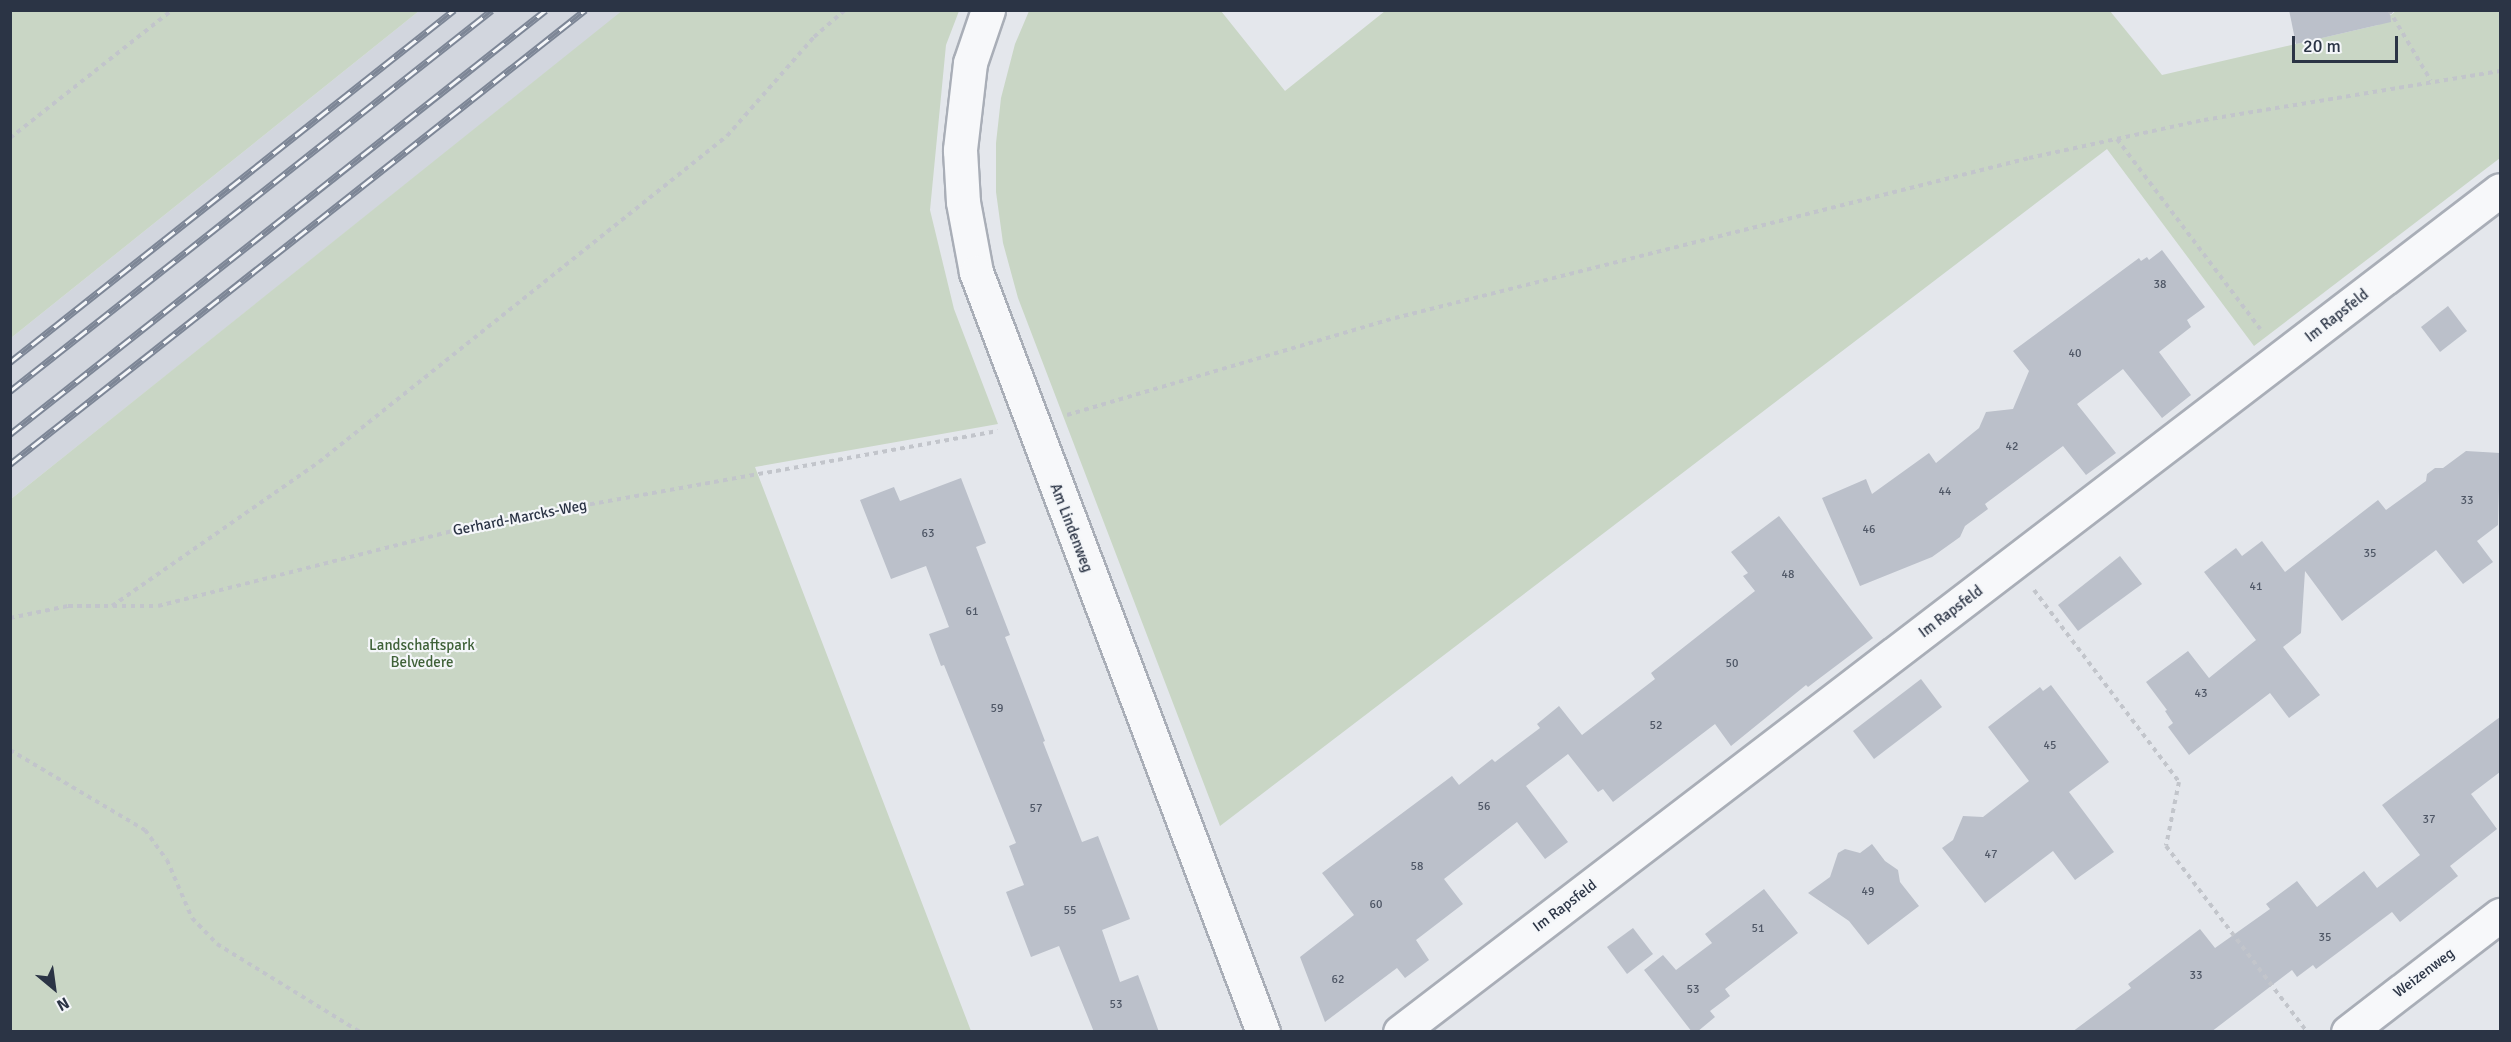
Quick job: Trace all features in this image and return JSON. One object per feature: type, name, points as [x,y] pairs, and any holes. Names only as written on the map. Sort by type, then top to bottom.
[{"type":"street","name":"Am Lindenweg","points":[[988,10],[970,63],[960,150],[963,202],[976,272],[1263,1032]]},
{"type":"street","name":"Im Rapsfeld","points":[[1400,1032],[2500,190]]},
{"type":"street","name":"Weizenweg","points":[[2348,1032],[2500,915]]},
{"type":"path","points":[[10,138],[172,10]]},
{"type":"path","points":[[111,606],[319,462],[727,136],[814,37],[845,10]]},
{"type":"path","points":[[2388,10],[2431,81]]},
{"type":"path","name":"Gerhard-Marcks-Weg","points":[[10,618],[68,606],[158,606],[475,525],[1032,425],[1395,318],[2006,164],[2204,120],[2500,71]]},
{"type":"path","points":[[2117,139],[2282,358]]},
{"type":"path","points":[[2014,564],[2179,782],[2166,846],[2307,1032]]},
{"type":"path","points":[[10,750],[145,830],[167,860],[192,918],[217,944],[360,1032]]},
{"type":"shaded area","points":[[419,11],[623,11],[11,499],[11,338]]},
{"type":"green space","points":[[11,10],[419,10],[419,11],[11,338]]},
{"type":"green space","name":"Landschaftspark Belvedere","points":[[623,10],[959,11],[946,45],[930,210],[954,309],[998,424],[755,467],[971,1031],[11,1031],[11,499]]},
{"type":"green space","points":[[1029,11],[1221,11],[1285,91],[1385,11],[2110,11],[2162,75],[2378,25],[2396,11],[2500,11],[2500,158],[2254,346],[2107,149],[1220,826],[1018,298],[1003,243],[996,192],[996,143],[1001,98],[1015,44]]},
{"type":"building","points":[[2289,10],[2390,10],[2391,22],[2296,44]]},
{"type":"building","points":[[2162,250],[2205,307],[2187,320],[2191,327],[2159,352],[2191,395],[2162,418],[2123,369],[2077,404],[2116,453],[2086,475],[2063,446],[1985,504],[1988,509],[1965,526],[1960,537],[1932,557],[1860,586],[1822,498],[1866,479],[1872,494],[1929,453],[1936,463],[1979,428],[1986,412],[2013,409],[2029,371],[2013,351],[2139,258],[2141,261],[2147,257],[2149,260]]},
{"type":"building","points":[[2448,306],[2467,331],[2440,352],[2421,327]]},
{"type":"building","points":[[2466,451],[2500,453],[2498,525],[2477,541],[2493,562],[2463,584],[2436,550],[2342,621],[2305,571],[2301,633],[2283,647],[2320,695],[2289,718],[2270,693],[2189,755],[2168,727],[2173,723],[2165,711],[2167,710],[2146,682],[2188,651],[2209,678],[2256,640],[2204,572],[2236,548],[2242,556],[2262,541],[2285,572],[2378,500],[2386,510],[2426,481],[2427,474],[2435,468],[2443,468]]},
{"type":"building","points":[[961,478],[986,543],[976,547],[1010,635],[1005,637],[1045,741],[1043,742],[1082,842],[1098,836],[1130,919],[1102,930],[1120,982],[1138,975],[1159,1032],[1094,1032],[1059,946],[1031,957],[1006,892],[1024,885],[1009,846],[1016,843],[944,665],[941,666],[929,634],[949,627],[926,566],[891,579],[860,500],[894,487],[900,501]]},
{"type":"building","points":[[1779,516],[1873,638],[1808,687],[1806,685],[1731,746],[1715,724],[1613,802],[1603,789],[1598,792],[1568,754],[1526,786],[1568,842],[1545,859],[1517,822],[1444,879],[1463,904],[1416,940],[1429,960],[1405,978],[1397,968],[1325,1022],[1300,957],[1354,915],[1322,873],[1452,776],[1459,785],[1492,759],[1495,762],[1540,728],[1537,724],[1559,706],[1582,735],[1655,679],[1651,673],[1755,591],[1743,576],[1748,573],[1731,552]]},
{"type":"building","points":[[2120,556],[2142,584],[2078,631],[2058,605]]},
{"type":"building","points":[[1921,679],[1942,707],[1874,759],[1853,731]]},
{"type":"building","points":[[2051,685],[2109,762],[2069,792],[2114,852],[2075,880],[2053,851],[1985,903],[1942,848],[1953,840],[1963,816],[1983,817],[2029,781],[1988,727],[2040,687],[2043,691]]},
{"type":"building","points":[[2500,717],[2500,772],[2471,794],[2497,829],[2450,866],[2458,876],[2400,922],[2392,912],[2316,969],[2313,965],[2297,977],[2292,970],[2211,1032],[2072,1032],[2131,988],[2128,984],[2200,929],[2215,948],[2270,909],[2266,904],[2297,881],[2317,907],[2364,871],[2377,888],[2420,855],[2382,805]]},
{"type":"building","points":[[1872,844],[1885,861],[1898,870],[1900,882],[1919,906],[1868,945],[1849,921],[1808,893],[1830,877],[1838,853],[1845,849],[1860,853]]},
{"type":"building","points":[[1764,889],[1798,933],[1725,989],[1730,996],[1710,1011],[1715,1017],[1697,1032],[1692,1032],[1644,970],[1663,955],[1676,970],[1712,943],[1705,934]]},
{"type":"building","points":[[1633,928],[1653,954],[1627,974],[1607,947]]},
{"type":"railway","points":[[10,362],[454,10]]},
{"type":"railway","points":[[10,391],[492,10]]},
{"type":"railway","points":[[10,434],[546,10]]},
{"type":"railway","points":[[10,464],[585,10]]}]
